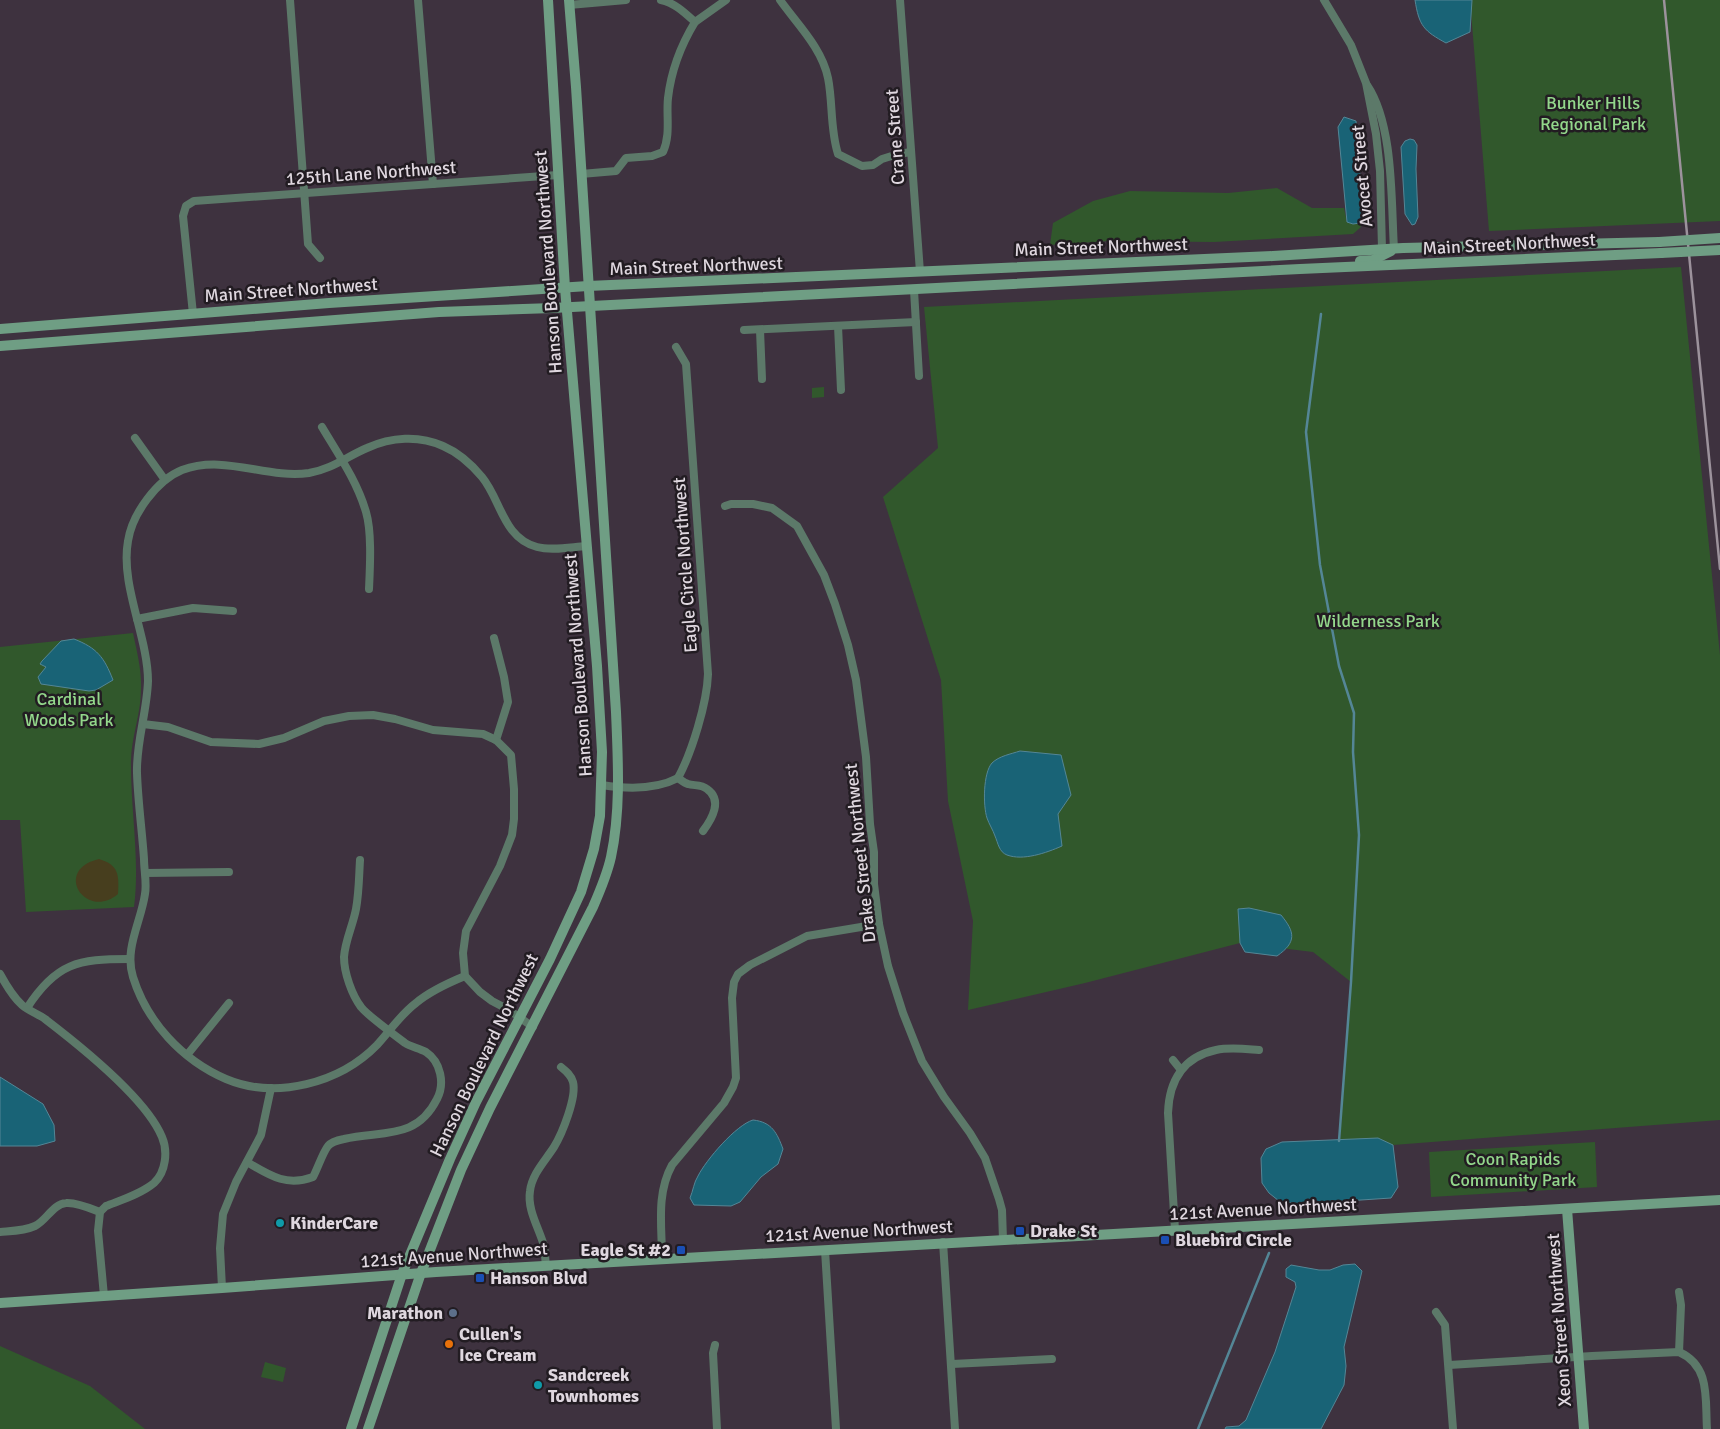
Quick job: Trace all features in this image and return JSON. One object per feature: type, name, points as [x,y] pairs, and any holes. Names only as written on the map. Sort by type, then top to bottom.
[{"type":"main road","name":"Hanson Boulevard Northwest","points":[[351,1429],[402,1274],[450,1158],[476,1102],[550,959],[581,892],[594,849],[602,785],[602,752],[597,666],[565,288],[548,0]]},
{"type":"main road","name":"Hanson Boulevard Northwest","points":[[368,1429],[421,1273],[461,1170],[490,1108],[593,907],[603,884],[614,840],[618,788],[616,712],[569,2]]},
{"type":"main road","name":"Main Street Northwest","points":[[0,329],[588,286],[1383,252],[1394,249],[1659,242],[1720,238]]},
{"type":"main road","name":"Main Street Northwest","points":[[0,346],[438,312],[1720,250]]},
{"type":"main road","name":"Main Street Northwest","points":[[1300,269],[1313,263],[1373,260],[1383,252]]},
{"type":"main road","name":"121st Avenue Northwest","points":[[0,1303],[402,1274],[662,1258],[1720,1200]]},
{"type":"main road","name":"Xeon Street Northwest","points":[[1567,1209],[1584,1429]]},
{"type":"street","points":[[290,0],[308,244],[320,258]]},
{"type":"street","points":[[418,0],[433,184]]},
{"type":"street","points":[[569,2],[626,0]]},
{"type":"street","points":[[661,0],[682,10],[695,22]]},
{"type":"street","points":[[581,174],[616,171],[626,158],[652,156],[663,152],[668,142],[668,98],[672,77],[682,46],[695,22],[726,0]]},
{"type":"street","points":[[780,0],[804,30],[820,57],[828,77],[834,140],[838,154],[862,166],[873,165],[882,159],[911,152]]},
{"type":"street","name":"Crane Street","points":[[900,0],[920,272]]},
{"type":"street","name":"Avocet Street","points":[[1324,0],[1351,45],[1366,84],[1376,134],[1380,171],[1383,252],[1389,266]]},
{"type":"street","name":"Avocet Street","points":[[1366,84],[1372,93],[1383,125],[1389,163],[1394,249]]},
{"type":"street","name":"125th Lane Northwest","points":[[193,314],[184,216],[186,206],[194,201],[558,175]]},
{"type":"street","points":[[914,290],[919,376]]},
{"type":"street","points":[[744,330],[916,322]]},
{"type":"street","points":[[838,326],[841,390]]},
{"type":"street","points":[[760,330],[762,379]]},
{"type":"street","name":"Eagle Circle Northwest","points":[[676,348],[686,364],[708,674],[707,690],[702,711],[678,778]]},
{"type":"street","points":[[322,427],[356,484],[367,514],[370,554],[369,589]]},
{"type":"street","points":[[135,438],[165,480]]},
{"type":"street","points":[[465,976],[425,996],[413,1005],[388,1029],[378,1044],[363,1057],[339,1072],[322,1080],[283,1088],[254,1086],[228,1080],[201,1066],[158,1026],[142,1002],[131,974],[129,959],[146,891],[137,772],[147,696],[147,665],[128,572],[128,540],[131,529],[146,500],[165,480],[184,470],[210,464],[226,464],[286,474],[311,473],[343,462],[364,449],[384,441],[414,439],[443,446],[470,465],[483,478],[496,499],[505,522],[518,537],[535,547],[552,549],[586,546]]},
{"type":"street","name":"Drake Street Northwest","points":[[725,506],[731,504],[753,504],[772,508],[797,526],[824,575],[848,645],[856,680],[866,757],[870,824],[874,852],[874,884],[879,924],[891,976],[922,1061],[944,1097],[977,1144],[991,1173],[1002,1210],[1004,1240]]},
{"type":"street","points":[[137,620],[193,608],[233,611]]},
{"type":"street","points":[[494,638],[508,702],[496,740]]},
{"type":"street","points":[[144,724],[168,727],[211,742],[259,744],[284,738],[324,721],[349,716],[373,715],[433,730],[484,734],[496,740],[511,755],[514,789],[512,835],[500,866],[466,931],[463,953],[465,976],[480,992],[533,1027]]},
{"type":"street","points":[[602,785],[618,788],[651,787],[678,778],[687,784],[699,785],[708,789],[713,795],[715,812],[712,820],[703,831]]},
{"type":"street","points":[[248,1162],[273,1178],[303,1181],[313,1177],[328,1146],[338,1140],[351,1137],[389,1134],[406,1129],[431,1110],[442,1088],[438,1068],[427,1053],[405,1043],[362,1009],[352,990],[344,959],[356,909],[360,860]]},
{"type":"street","points":[[144,873],[230,872]]},
{"type":"street","points":[[662,1258],[661,1202],[663,1184],[667,1174],[672,1165],[724,1103],[736,1078],[732,998],[734,982],[738,974],[750,965],[797,939],[879,924]]},
{"type":"street","points":[[27,1008],[36,994],[51,978],[74,964],[85,961],[129,959]]},
{"type":"street","points":[[0,974],[9,990],[22,1005],[44,1018],[136,1099],[156,1124],[163,1138],[166,1153],[164,1169],[155,1183],[106,1206],[100,1212],[98,1231],[104,1296]]},
{"type":"street","points":[[187,1055],[229,1003]]},
{"type":"street","points":[[1175,1230],[1168,1103],[1173,1082],[1181,1070],[1191,1061],[1216,1050],[1259,1050]]},
{"type":"street","points":[[1172,1060],[1181,1070]]},
{"type":"street","points":[[546,1265],[544,1247],[532,1213],[530,1191],[536,1173],[555,1145],[567,1119],[574,1090],[570,1075],[561,1067]]},
{"type":"street","points":[[222,1288],[220,1248],[223,1214],[236,1182],[261,1135],[271,1088]]},
{"type":"street","points":[[0,1232],[18,1231],[34,1227],[58,1206],[66,1203],[76,1204],[100,1212]]},
{"type":"street","points":[[943,1242],[955,1429]]},
{"type":"street","points":[[825,1250],[836,1429]]},
{"type":"street","points":[[1679,1292],[1681,1305],[1679,1352]]},
{"type":"street","points":[[1436,1312],[1445,1325],[1453,1429]]},
{"type":"street","points":[[715,1344],[713,1353],[717,1429]]},
{"type":"street","points":[[1449,1365],[1578,1356],[1679,1352],[1691,1359],[1701,1370],[1704,1380],[1707,1429]]},
{"type":"street","points":[[952,1364],[1052,1359]]},
{"type":"green space","name":"Bunker Hills Regional Park","points":[[1470,0],[1720,0],[1720,221],[1489,231]]},
{"type":"green space","points":[[1277,188],[1312,208],[1344,208],[1347,222],[1353,224],[1360,223],[1361,227],[1353,234],[1214,242],[1109,241],[1050,245],[1053,223],[1093,201],[1130,191],[1228,193]]},
{"type":"green space","name":"Wilderness Park","points":[[1681,267],[1720,655],[1720,1120],[1393,1145],[1340,1140],[1351,982],[1313,952],[1240,943],[1085,983],[968,1010],[973,921],[948,801],[941,680],[883,497],[938,448],[924,307]]},
{"type":"green space","points":[[824,387],[824,397],[812,398],[812,388]]},
{"type":"green space","name":"Cardinal Woods Park","points":[[133,633],[141,683],[141,699],[131,756],[136,855],[134,907],[26,912],[20,820],[0,820],[0,647]]},
{"type":"green space","name":"Coon Rapids Community Park","points":[[1595,1142],[1597,1187],[1431,1197],[1429,1152]]},
{"type":"green space","points":[[0,1346],[90,1386],[145,1429],[0,1429]]},
{"type":"green space","points":[[265,1362],[286,1368],[283,1382],[261,1377]]},
{"type":"sand","points":[[99,859],[111,864],[118,876],[118,894],[106,901],[95,901],[86,898],[79,891],[76,882],[78,873],[85,865]]},
{"type":"water","points":[[1415,0],[1472,0],[1470,32],[1446,43],[1439,39],[1424,27],[1418,16]]},
{"type":"water","points":[[1344,117],[1356,121],[1363,214],[1360,223],[1353,224],[1347,222],[1338,127]]},
{"type":"water","points":[[1414,140],[1417,145],[1418,217],[1415,224],[1412,225],[1405,214],[1401,147],[1405,141]]},
{"type":"water","points":[[74,639],[89,646],[99,654],[113,680],[96,690],[89,691],[41,684],[38,677],[46,667],[40,664],[42,661],[61,641]]},
{"type":"water","points":[[1020,751],[1061,755],[1071,795],[1058,814],[1062,846],[1042,854],[1013,857],[1004,854],[1000,850],[987,818],[984,798],[985,782],[992,763],[1002,757]]},
{"type":"water","points":[[1249,908],[1281,915],[1289,927],[1292,937],[1291,941],[1277,956],[1245,952],[1240,943],[1238,909]]},
{"type":"water","points":[[0,1077],[43,1104],[54,1125],[55,1141],[37,1146],[0,1146]]},
{"type":"water","points":[[753,1120],[765,1123],[776,1133],[783,1149],[778,1164],[761,1177],[740,1202],[731,1206],[694,1205],[690,1198],[695,1181],[702,1169],[730,1136],[746,1123]]},
{"type":"water","points":[[1378,1138],[1393,1145],[1398,1187],[1391,1198],[1301,1204],[1279,1201],[1269,1193],[1262,1183],[1261,1158],[1266,1149],[1282,1142]]},
{"type":"water","points":[[1355,1264],[1362,1271],[1344,1347],[1346,1366],[1344,1385],[1321,1429],[1225,1429],[1226,1427],[1239,1426],[1246,1420],[1275,1352],[1296,1287],[1295,1282],[1286,1277],[1286,1269],[1291,1265],[1330,1270],[1343,1265]]},
{"type":"waterway","points":[[1321,314],[1306,432],[1320,565],[1339,666],[1354,713],[1353,752],[1359,835],[1351,982],[1339,1141]]},
{"type":"waterway","points":[[1198,1429],[1269,1253]]},
{"type":"railway","points":[[1664,0],[1720,569]]},
{"type":"place","name":"KinderCare","points":[[280,1223]]},
{"type":"place","name":"Drake St","points":[[1020,1231]]},
{"type":"place","name":"Bluebird Circle","points":[[1165,1240]]},
{"type":"place","name":"Eagle St #2","points":[[681,1250]]},
{"type":"place","name":"Hanson Blvd","points":[[480,1278]]},
{"type":"place","name":"Marathon","points":[[453,1313]]},
{"type":"place","name":"Cullen's Ice Cream","points":[[449,1344]]},
{"type":"place","name":"Sandcreek Townhomes","points":[[538,1385]]}]
